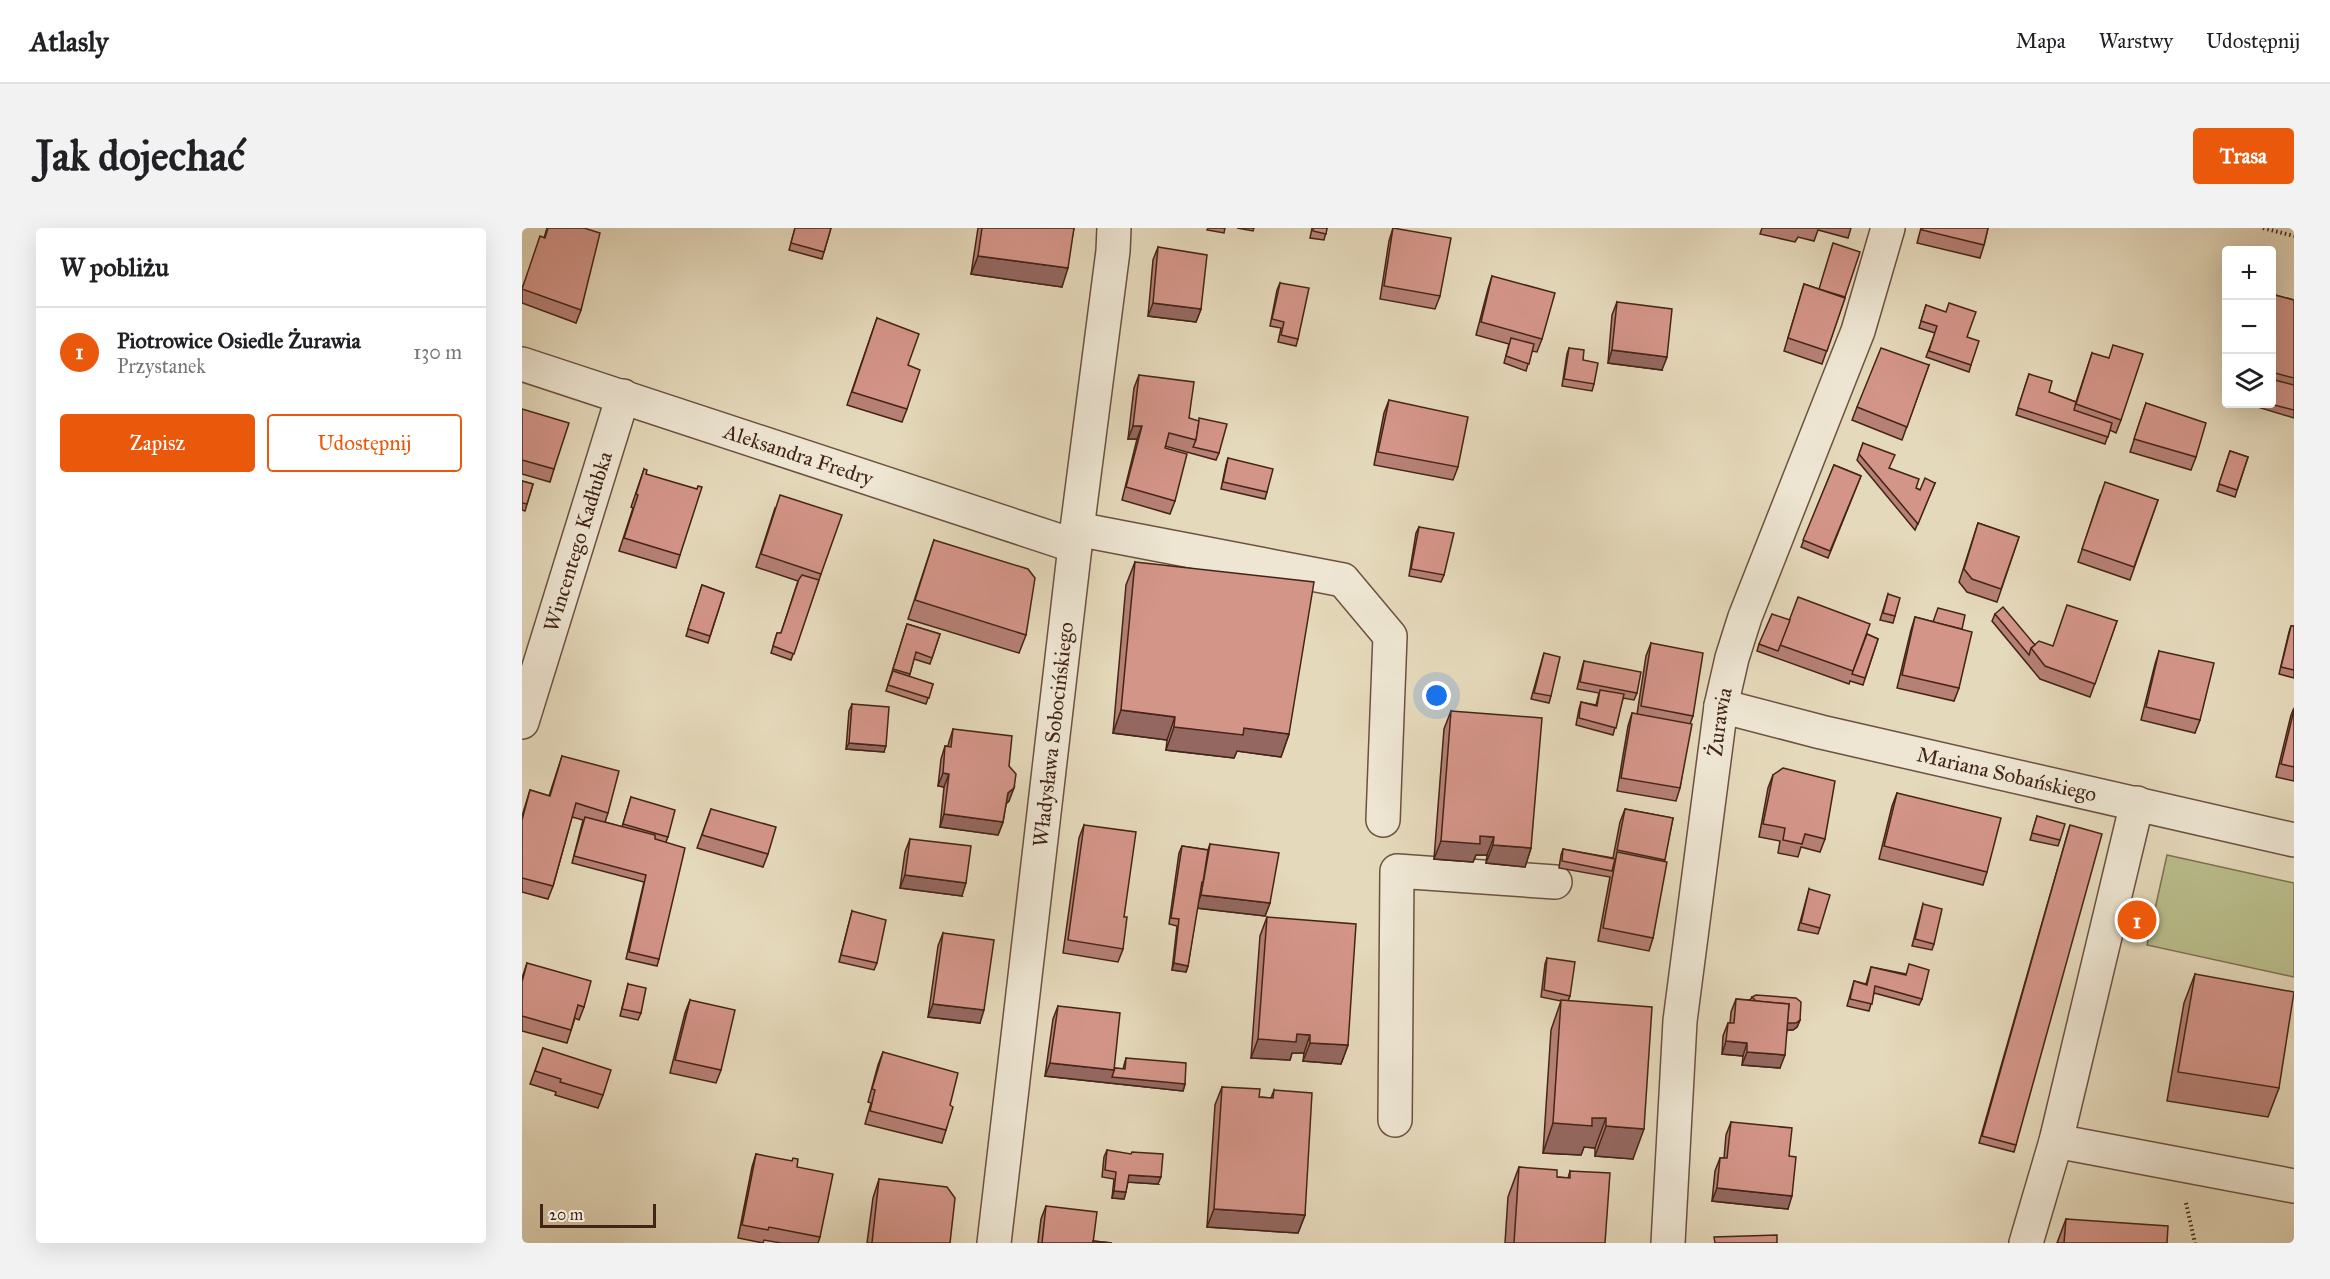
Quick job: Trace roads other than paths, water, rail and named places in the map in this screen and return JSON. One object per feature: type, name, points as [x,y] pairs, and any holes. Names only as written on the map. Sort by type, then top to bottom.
[{"type":"street","name":"Władysława Sobocińskiego","points":[[994,1243],[1114,228]]},
{"type":"street","name":"Żurawia","points":[[1668,1243],[1680,1020],[1722,706],[1732,658],[1745,617],[1858,331],[1888,228]]},
{"type":"street","name":"Aleksandra Fredry","points":[[522,364],[1076,538],[1343,580],[1390,636],[1383,820]]},
{"type":"street","name":"Wincentego Kadłubka","points":[[522,722],[622,396]]},
{"type":"street","name":"Mariana Sobańskiego","points":[[1722,706],[1821,732],[2294,840]]},
{"type":"street","points":[[2026,1243],[2056,1141],[2137,803]]},
{"type":"street","points":[[1395,1120],[1397,871],[1555,882]]},
{"type":"street","points":[[2056,1141],[2294,1186]]},
{"type":"place","name":"Piotrowice Osiedle Żurawia","points":[[2137,920]]}]
